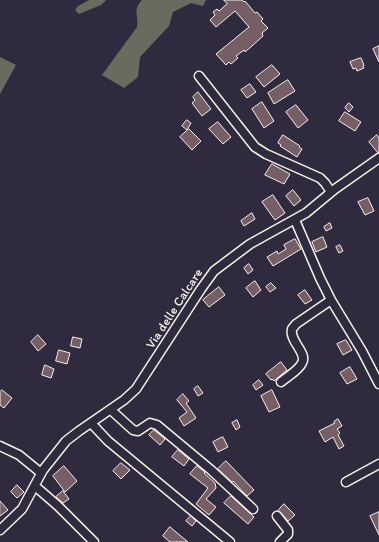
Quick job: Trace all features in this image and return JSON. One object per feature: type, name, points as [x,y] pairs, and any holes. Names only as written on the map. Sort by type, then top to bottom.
[{"type":"street","points":[[199,76],[255,147],[266,154],[320,178],[332,192]]},
{"type":"street","name":"Via delle Calcare","points":[[0,530],[23,508],[41,473],[53,456],[66,442],[79,431],[111,410],[138,387],[212,273],[250,244],[295,220],[310,210],[379,158]]},
{"type":"street","points":[[295,220],[331,300],[359,346],[379,384]]},
{"type":"street","points":[[281,382],[301,365],[303,361],[303,356],[292,336],[292,328],[331,300]]},
{"type":"street","points":[[111,410],[135,431],[140,430],[150,423],[157,424],[253,508]]},
{"type":"street","points":[[91,423],[114,446],[230,542]]},
{"type":"street","points":[[0,446],[19,455],[41,473]]},
{"type":"street","points":[[346,482],[379,464]]},
{"type":"street","points":[[35,486],[58,506],[94,542]]},
{"type":"street","points":[[277,516],[288,530],[288,534],[280,542]]},
{"type":"green space","points":[[89,0],[106,0],[101,5],[79,14],[75,10],[78,6]]},
{"type":"green space","points":[[142,0],[206,0],[203,6],[191,3],[173,12],[169,26],[140,57],[138,77],[124,88],[102,75],[137,27],[137,7]]},
{"type":"green space","points":[[0,57],[16,65],[0,94]]},
{"type":"building","points":[[224,0],[245,1],[255,13],[257,12],[263,19],[261,21],[268,28],[262,33],[263,36],[252,46],[245,52],[244,50],[236,56],[238,58],[231,64],[229,62],[226,65],[216,54],[249,27],[235,11],[216,27],[210,20],[215,15],[213,12],[217,9],[219,11],[227,4]]},
{"type":"building","points":[[379,46],[379,62],[373,49]]},
{"type":"building","points":[[361,58],[364,68],[357,71],[356,68],[353,69],[350,62]]},
{"type":"building","points":[[272,65],[280,74],[264,87],[256,77]]},
{"type":"building","points":[[288,80],[295,91],[274,104],[268,93]]},
{"type":"building","points":[[250,84],[256,92],[247,98],[241,90]]},
{"type":"building","points":[[198,92],[211,109],[202,116],[192,103],[195,100],[193,97]]},
{"type":"building","points":[[262,102],[274,121],[264,128],[252,109]]},
{"type":"building","points":[[349,103],[353,107],[349,112],[345,108]]},
{"type":"building","points":[[296,105],[308,120],[298,128],[286,112]]},
{"type":"building","points":[[345,112],[361,122],[355,131],[339,121]]},
{"type":"building","points":[[187,120],[191,123],[187,130],[182,126]]},
{"type":"building","points":[[218,122],[231,137],[223,144],[209,129]]},
{"type":"building","points":[[189,129],[201,141],[192,150],[180,137]]},
{"type":"building","points":[[283,135],[300,146],[299,147],[302,149],[297,157],[280,146],[281,145],[278,143]]},
{"type":"building","points":[[377,135],[379,138],[379,153],[369,142]]},
{"type":"building","points":[[272,164],[290,174],[284,184],[265,175]]},
{"type":"building","points":[[293,190],[301,200],[294,206],[286,196]]},
{"type":"building","points":[[273,195],[285,213],[275,220],[262,202]]},
{"type":"building","points":[[368,198],[374,211],[365,215],[358,202]]},
{"type":"building","points":[[252,213],[255,219],[244,226],[241,221]]},
{"type":"building","points":[[330,223],[332,228],[326,231],[324,227]]},
{"type":"building","points":[[323,237],[327,247],[316,252],[312,242]]},
{"type":"building","points":[[295,239],[301,249],[273,266],[267,257],[277,251],[278,254],[286,249],[284,245]]},
{"type":"building","points":[[340,245],[343,251],[339,253],[336,247]]},
{"type":"building","points":[[249,264],[253,270],[248,274],[244,268]]},
{"type":"building","points":[[255,281],[261,290],[253,297],[246,288]]},
{"type":"building","points":[[271,283],[276,288],[270,292],[266,287]]},
{"type":"building","points":[[219,287],[225,295],[209,307],[203,300]]},
{"type":"building","points":[[305,290],[312,300],[305,304],[298,295]]},
{"type":"building","points":[[38,335],[46,344],[38,351],[31,342]]},
{"type":"building","points":[[73,337],[82,339],[80,348],[71,346]]},
{"type":"building","points":[[346,340],[352,350],[343,355],[337,344]]},
{"type":"building","points":[[59,350],[70,353],[67,364],[56,361]]},
{"type":"building","points":[[281,362],[287,370],[274,381],[272,379],[271,380],[266,374]]},
{"type":"building","points":[[45,365],[54,369],[51,378],[42,375]]},
{"type":"building","points":[[350,367],[357,379],[347,384],[340,373]]},
{"type":"building","points":[[259,380],[263,385],[256,390],[253,385]]},
{"type":"building","points":[[198,386],[203,393],[198,396],[194,389]]},
{"type":"building","points":[[2,390],[12,398],[4,408],[0,405],[0,392]]},
{"type":"building","points":[[272,390],[280,407],[269,412],[261,396]]},
{"type":"building","points":[[183,394],[189,401],[186,403],[196,418],[184,426],[179,418],[187,412],[177,400]]},
{"type":"building","points":[[338,419],[342,426],[337,429],[340,433],[338,435],[344,446],[339,449],[333,437],[325,442],[319,431],[335,423],[334,422]]},
{"type":"building","points":[[237,420],[240,427],[236,430],[232,423]]},
{"type":"building","points":[[154,430],[165,439],[160,445],[149,435]]},
{"type":"building","points":[[223,437],[228,447],[218,452],[213,442]]},
{"type":"building","points":[[178,450],[189,459],[184,466],[172,457]]},
{"type":"building","points":[[226,461],[254,490],[247,496],[233,481],[232,482],[218,469]]},
{"type":"building","points":[[121,463],[130,470],[121,479],[113,471]]},
{"type":"building","points":[[64,466],[77,481],[65,492],[53,476]]},
{"type":"building","points":[[197,466],[215,483],[216,488],[206,499],[216,507],[209,515],[196,504],[208,488],[190,474]]},
{"type":"building","points":[[17,485],[24,492],[17,498],[11,492]]},
{"type":"building","points":[[63,491],[69,499],[63,503],[56,497]]},
{"type":"building","points":[[231,496],[254,517],[248,524],[224,503]]},
{"type":"building","points":[[0,501],[8,510],[0,516]]},
{"type":"building","points":[[284,504],[295,515],[288,521],[278,511]]},
{"type":"building","points":[[379,512],[379,535],[370,516]]},
{"type":"building","points":[[191,516],[196,521],[192,526],[186,521]]},
{"type":"building","points":[[170,527],[188,542],[170,542],[163,536]]}]
